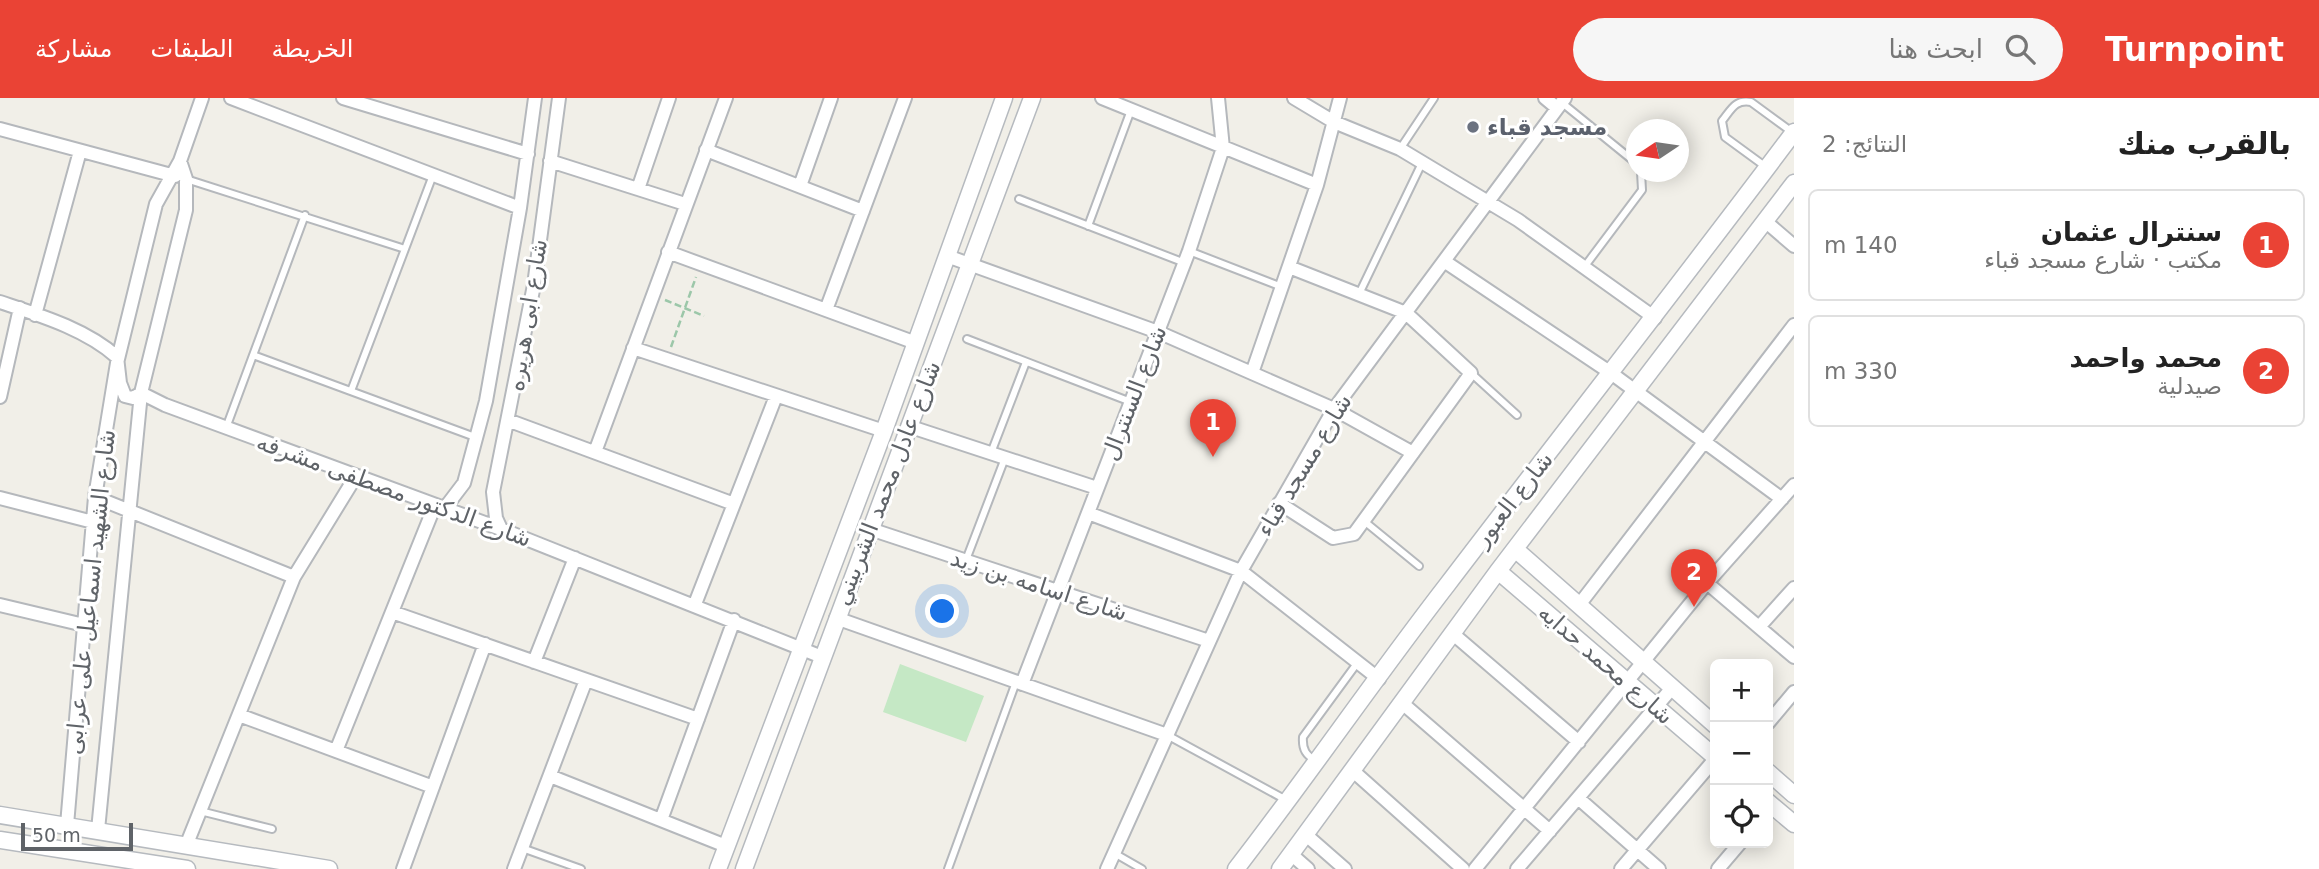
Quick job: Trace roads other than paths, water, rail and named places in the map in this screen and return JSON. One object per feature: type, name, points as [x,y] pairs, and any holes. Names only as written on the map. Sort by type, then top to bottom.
[{"type":"street","name":"شارع الشهيد اسماعيل على عرابى","points":[[67,825],[95,496],[117,363],[156,204],[180,161],[202,98]]},
{"type":"street","points":[[231,98],[520,208]]},
{"type":"street","points":[[343,98],[528,154]]},
{"type":"street","name":"شارع ابى هريره","points":[[337,751],[392,612],[440,507],[464,483],[496,351],[535,98]]},
{"type":"street","name":"شارع ابى هريره","points":[[501,529],[496,518],[494,492],[510,421],[534,285],[559,98]]},
{"type":"street","points":[[638,189],[669,98]]},
{"type":"street","points":[[595,452],[726,98]]},
{"type":"street","points":[[800,186],[831,98]]},
{"type":"street","points":[[826,310],[905,98]]},
{"type":"street","name":"شارع عادل محمد الشربيني","points":[[718,869],[884,431],[1003,98]]},
{"type":"street","name":"شارع عادل محمد الشربيني","points":[[744,869],[1032,98]]},
{"type":"street","points":[[1102,98],[1317,185]]},
{"type":"street","name":"شارع السنترال","points":[[1019,683],[1058,590],[1187,257],[1223,148],[1217,98]]},
{"type":"street","points":[[1294,98],[1334,122],[1399,149],[1548,239],[1655,318]]},
{"type":"street","points":[[1252,373],[1317,185],[1340,98]]},
{"type":"street","points":[[1545,98],[1561,103]]},
{"type":"street","name":"شارع مسجد قباء","points":[[1107,869],[1241,571],[1334,409],[1561,103]]},
{"type":"street","points":[[0,129],[186,178]]},
{"type":"street","name":"شارع العبور","points":[[1236,869],[1318,763],[1445,587],[1655,318],[1794,133]]},
{"type":"street","points":[[530,137],[553,144]]},
{"type":"street","points":[[706,150],[863,211]]},
{"type":"street","points":[[35,315],[80,151]]},
{"type":"street","name":"شارع الشهيد اسماعيل على عرابى","points":[[98,830],[127,509],[141,393],[188,196],[180,161]]},
{"type":"street","points":[[550,161],[685,204]]},
{"type":"street","name":"شارع العبور","points":[[1280,869],[1498,571],[1794,183]]},
{"type":"street","points":[[1765,221],[1794,246]]},
{"type":"street","points":[[668,252],[916,343]]},
{"type":"street","points":[[947,256],[1158,332],[1334,409],[1413,453]]},
{"type":"street","points":[[1444,261],[1637,391],[1782,499]]},
{"type":"street","points":[[1279,503],[1334,538],[1354,534],[1471,373],[1406,313],[1289,267]]},
{"type":"street","points":[[0,302],[98,342],[117,357],[117,363]]},
{"type":"street","points":[[0,397],[20,308]]},
{"type":"street","points":[[1579,606],[1794,325]]},
{"type":"street","points":[[633,348],[884,431]]},
{"type":"street","name":"شارع الدكتور مصطفى مشرفه","points":[[117,363],[125,396],[133,398],[141,393],[226,428],[695,604],[821,657]]},
{"type":"street","points":[[695,604],[776,396]]},
{"type":"street","points":[[510,421],[734,504]]},
{"type":"street","points":[[908,426],[1097,488]]},
{"type":"street","points":[[186,846],[295,577],[356,476]]},
{"type":"street","points":[[1475,869],[1707,583],[1794,485]]},
{"type":"street","points":[[95,496],[295,577]]},
{"type":"street","points":[[0,498],[93,522]]},
{"type":"street","points":[[1087,513],[1241,571],[1379,679]]},
{"type":"street","name":"شارع اسامه بن زيد","points":[[870,529],[1209,642]]},
{"type":"street","name":"شارع محمد حدايه","points":[[1515,549],[1710,722]]},
{"type":"street","points":[[534,662],[575,558]]},
{"type":"street","name":"شارع محمد حدايه","points":[[1498,571],[1710,754]]},
{"type":"street","points":[[1707,583],[1794,657]]},
{"type":"street","points":[[1759,627],[1794,588]]},
{"type":"street","points":[[0,607],[84,625]]},
{"type":"street","points":[[392,612],[698,719]]},
{"type":"street","points":[[836,618],[1167,735]]},
{"type":"street","points":[[661,820],[734,621]]},
{"type":"street","points":[[1452,633],[1579,742]]},
{"type":"street","points":[[403,869],[485,645]]},
{"type":"street","points":[[514,869],[586,680]]},
{"type":"street","points":[[1517,869],[1672,688]]},
{"type":"street","points":[[1769,722],[1794,692]]},
{"type":"street","points":[[1401,702],[1550,831]]},
{"type":"street","points":[[239,715],[433,787]]},
{"type":"street","points":[[1621,869],[1710,764]]},
{"type":"street","points":[[1352,770],[1463,869]]},
{"type":"street","points":[[550,776],[726,846]]},
{"type":"street","points":[[1773,776],[1794,795]]},
{"type":"street","points":[[1578,798],[1659,869]]},
{"type":"street","points":[[1773,809],[1794,824]]},
{"type":"street","points":[[0,814],[329,869]]},
{"type":"street","points":[[67,825],[72,852]]},
{"type":"street","points":[[1306,835],[1345,869]]},
{"type":"street","points":[[0,840],[72,852],[113,863],[187,869]]},
{"type":"street","points":[[1717,869],[1736,848]]},
{"type":"street","points":[[1291,855],[1308,869]]},
{"type":"lane","points":[[1399,149],[1434,98]]},
{"type":"lane","points":[[1767,168],[1726,137],[1722,121],[1735,103],[1743,100],[1752,102],[1794,133]]},
{"type":"lane","points":[[1561,103],[1626,155]]},
{"type":"lane","points":[[1088,226],[1131,110]]},
{"type":"lane","points":[[1359,294],[1422,163]]},
{"type":"lane","points":[[351,391],[433,175]]},
{"type":"lane","points":[[186,178],[405,249]]},
{"type":"lane","points":[[1585,266],[1643,190],[1642,182]]},
{"type":"lane","points":[[1019,199],[1088,226],[1282,287]]},
{"type":"lane","points":[[226,428],[305,215]]},
{"type":"lane","points":[[968,339],[1131,402]]},
{"type":"lane","points":[[253,355],[477,438]]},
{"type":"lane","points":[[991,453],[1026,362]]},
{"type":"lane","points":[[1471,373],[1517,415]]},
{"type":"lane","points":[[967,561],[1005,458]]},
{"type":"lane","points":[[1364,521],[1419,566]]},
{"type":"lane","points":[[1318,763],[1307,756],[1302,747],[1303,737],[1357,662]]},
{"type":"lane","points":[[948,869],[1019,683]]},
{"type":"lane","points":[[1167,735],[1289,801]]},
{"type":"lane","points":[[200,811],[272,830]]},
{"type":"lane","points":[[522,848],[581,869]]},
{"type":"lane","points":[[1114,853],[1142,869]]},
{"type":"place","name":"مسجد قباء","points":[[1473,127]]},
{"type":"place","name":"سنترال عثمان","points":[[1213,457]]},
{"type":"place","name":"محمد واحمد","points":[[1694,607]]}]
